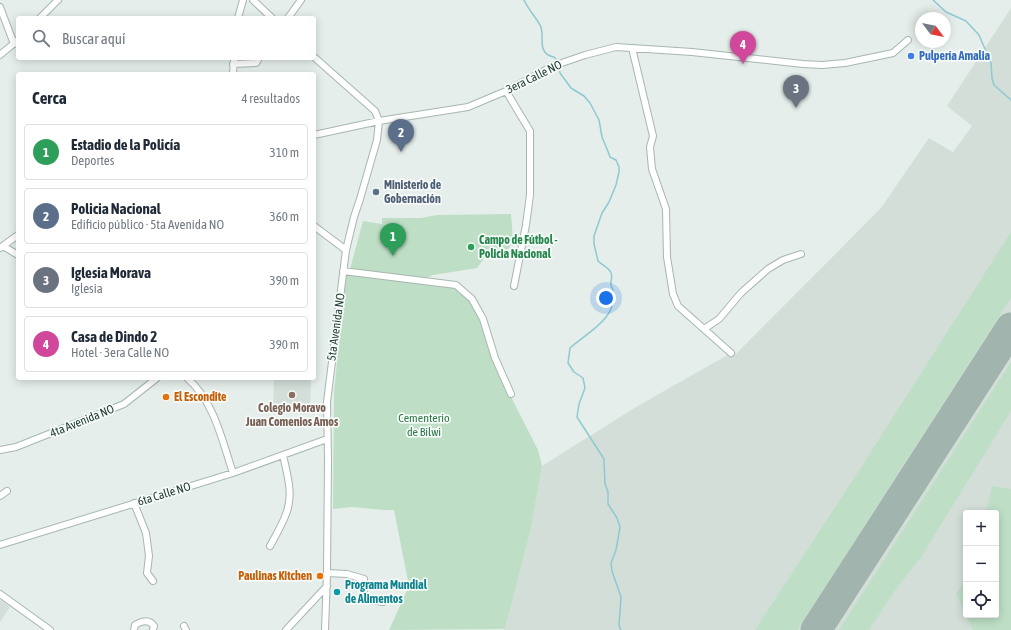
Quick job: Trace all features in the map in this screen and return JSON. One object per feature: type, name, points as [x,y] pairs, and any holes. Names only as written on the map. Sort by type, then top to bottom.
[{"type":"street","points":[[42,16],[58,0]]},
{"type":"street","points":[[239,16],[243,0]]},
{"type":"street","points":[[253,0],[270,16]]},
{"type":"street","points":[[289,16],[301,0]]},
{"type":"street","points":[[0,7],[16,42],[0,55]]},
{"type":"street","name":"3era Calle NO","points":[[316,135],[379,121],[468,107],[506,91],[553,66],[585,55],[616,47],[692,52],[805,64],[845,63],[893,53],[908,40]]},
{"type":"street","points":[[632,48],[653,136],[650,147],[652,169],[666,209],[667,257],[673,294],[678,306],[731,353]]},
{"type":"street","points":[[316,59],[375,111],[379,121]]},
{"type":"street","points":[[233,72],[233,61],[256,63],[258,60]]},
{"type":"street","points":[[506,91],[530,131],[530,195],[526,225],[514,286]]},
{"type":"street","name":"5ta Avenida NO","points":[[325,630],[327,586],[327,402],[346,250],[354,217],[377,140],[379,121]]},
{"type":"street","points":[[316,228],[346,250]]},
{"type":"street","points":[[16,236],[2,247],[16,254]]},
{"type":"street","points":[[704,329],[719,319],[741,293],[768,269],[783,260],[801,254]]},
{"type":"street","points":[[343,271],[456,285],[472,299],[483,319],[496,358],[511,394]]},
{"type":"street","name":"4ta Avenida NO","points":[[0,450],[16,447],[124,404],[154,380]]},
{"type":"street","points":[[189,380],[197,387],[217,423],[233,473]]},
{"type":"street","name":"6ta Calle NO","points":[[0,545],[233,473],[327,439]]},
{"type":"street","points":[[270,546],[287,514],[290,488],[284,455]]},
{"type":"street","points":[[0,496],[7,491]]},
{"type":"street","points":[[134,503],[146,533],[148,556],[147,573],[153,581]]},
{"type":"street","points":[[327,573],[347,574],[364,579],[364,599],[382,602]]},
{"type":"street","points":[[286,630],[327,586]]},
{"type":"street","points":[[0,594],[50,630]]},
{"type":"street","points":[[134,630],[135,625],[139,622],[146,622],[154,626],[153,630]]},
{"type":"shaded area","points":[[1011,8],[1011,620],[1005,630],[503,630],[505,629],[531,529],[542,466],[636,407],[731,353],[736,354],[881,208],[929,138],[953,152],[972,126],[947,106]]},
{"type":"shaded area","name":"Colegio Moravo Juan Comenios Amos","points":[[274,380],[311,380],[310,414],[273,413]]},
{"type":"shaded area","points":[[0,600],[10,607],[0,622]]},
{"type":"green space","points":[[511,214],[512,239],[508,249],[503,253],[485,257],[477,268],[433,275],[424,279],[350,269],[363,221],[382,224],[382,218],[421,218],[437,215]]},
{"type":"green space","points":[[1011,232],[1011,298],[797,630],[755,630],[860,469]]},
{"type":"green space","name":"Cementerio de Bilwi","points":[[346,274],[455,287],[469,301],[480,320],[509,393],[538,450],[542,466],[531,529],[505,629],[389,630],[409,586],[394,510],[352,507],[333,509],[334,392]]},
{"type":"green space","points":[[1011,362],[1011,411],[921,557],[896,589],[869,630],[839,630]]},
{"type":"green space","points":[[992,486],[1011,489],[1011,630],[973,630],[967,618],[999,618],[999,510],[987,510]]},
{"type":"green space","points":[[963,584],[963,609],[956,594]]},
{"type":"waterway","points":[[524,0],[542,29],[542,43],[545,52],[558,61]]},
{"type":"waterway","points":[[933,0],[946,12],[966,21],[979,35],[991,63],[994,85],[1011,100]]},
{"type":"waterway","points":[[559,67],[560,73],[571,88],[584,96],[590,103],[599,120],[602,137],[610,157],[616,160],[619,167],[616,185],[609,202],[602,213],[594,236],[594,244],[598,261],[609,270],[612,275],[611,286],[613,290],[613,301],[611,310],[592,331],[570,348],[568,363],[574,372],[583,378],[585,388],[579,404],[577,417],[604,459],[605,484],[608,492],[608,504],[617,518],[620,527],[616,550],[611,563],[612,571],[621,597],[619,625],[621,630]]},
{"type":"runway","points":[[816,630],[1011,328]]},
{"type":"place","name":"Pulpería Amalia","points":[[911,56]]},
{"type":"place","name":"Casa de Dindo 2","points":[[743,64]]},
{"type":"place","name":"Iglesia Morava","points":[[796,108]]},
{"type":"place","name":"Policia Nacional","points":[[401,152]]},
{"type":"place","name":"Ministerio de Gobernación","points":[[376,192]]},
{"type":"place","name":"Campo de Fútbol - Policia Nacional","points":[[471,247]]},
{"type":"place","name":"Estadio de la Policía","points":[[393,256]]},
{"type":"place","name":"Colegio Moravo Juan Comenios Amos","points":[[292,395]]},
{"type":"place","name":"El Escondite","points":[[166,397]]},
{"type":"place","name":"Paulinas Kitchen","points":[[320,576]]},
{"type":"place","name":"Programa Mundial de Alimentos","points":[[337,592]]}]
